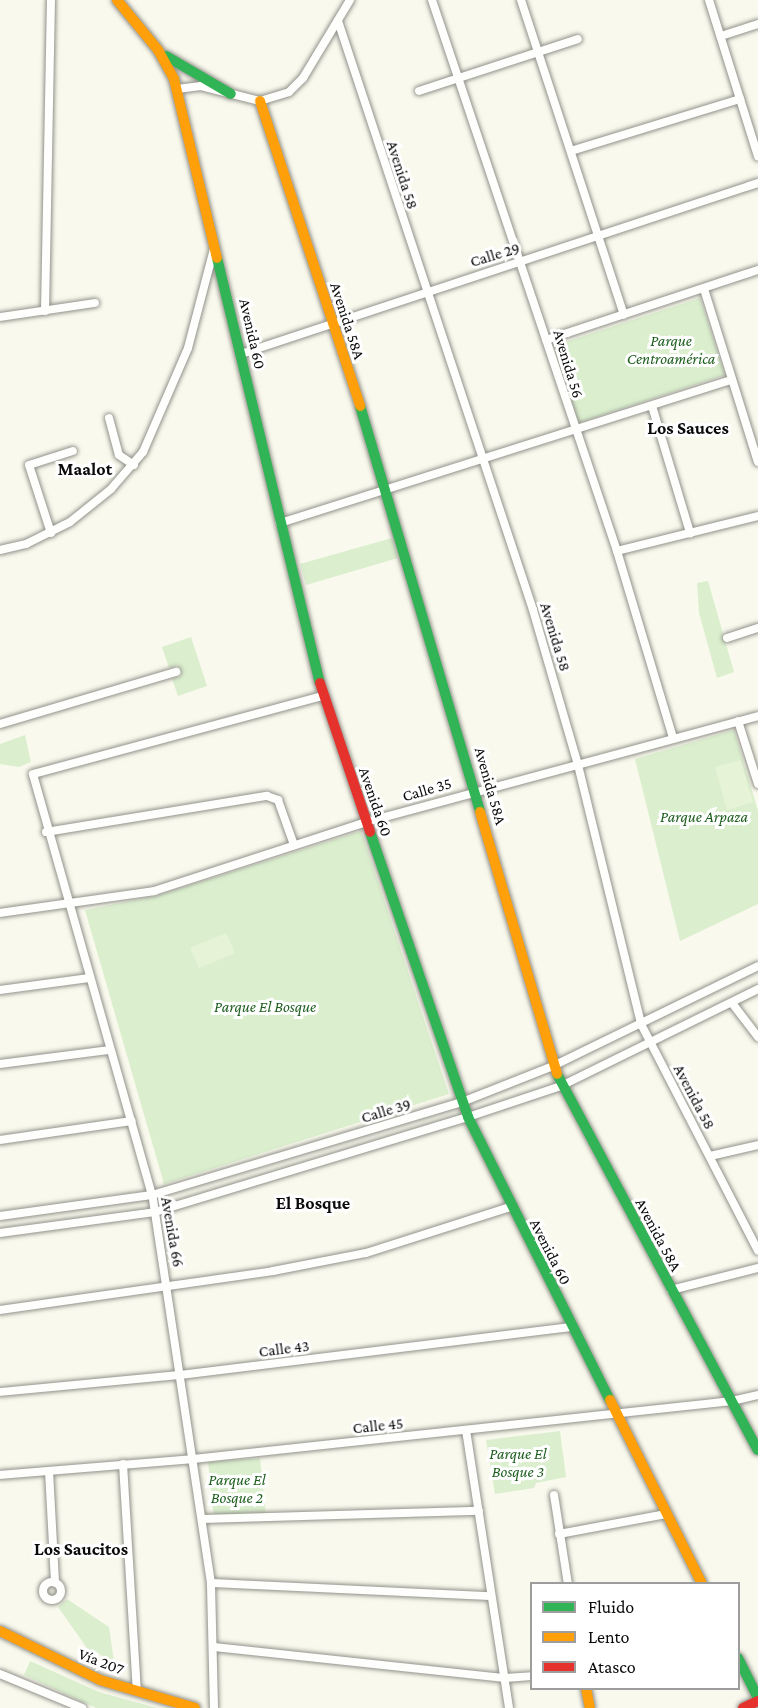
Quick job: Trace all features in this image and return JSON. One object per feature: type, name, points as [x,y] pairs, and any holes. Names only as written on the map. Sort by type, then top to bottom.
[{"type":"street","points":[[45,310],[51,0]]},
{"type":"street","name":"Avenida 60","points":[[117,0],[158,50],[177,89],[323,696],[462,1102],[510,1207],[701,1582]]},
{"type":"street","points":[[177,89],[201,86],[260,101],[296,88],[350,0]]},
{"type":"street","name":"Avenida 56","points":[[432,0],[574,430],[617,551],[673,738]]},
{"type":"street","points":[[521,0],[624,315]]},
{"type":"street","points":[[709,0],[758,156]]},
{"type":"street","name":"Avenida 58","points":[[338,21],[533,610],[578,765],[641,1024],[758,1251]]},
{"type":"street","points":[[721,36],[758,24]]},
{"type":"street","points":[[419,91],[578,39]]},
{"type":"street","points":[[158,50],[193,74],[231,94]]},
{"type":"street","points":[[571,151],[740,99]]},
{"type":"street","name":"Avenida 58A","points":[[260,101],[388,490],[476,790],[553,1066],[561,1086],[758,1450]]},
{"type":"street","name":"Calle 29","points":[[241,354],[331,322],[758,183]]},
{"type":"street","points":[[0,550],[51,533],[111,489],[134,465],[157,426],[188,348],[215,242]]},
{"type":"street","points":[[546,340],[758,270]]},
{"type":"street","points":[[704,289],[758,462]]},
{"type":"street","points":[[0,317],[95,303]]},
{"type":"street","points":[[280,523],[732,380]]},
{"type":"street","points":[[652,406],[690,533]]},
{"type":"street","points":[[109,418],[119,454],[134,465]]},
{"type":"street","points":[[51,533],[29,465],[73,451]]},
{"type":"street","points":[[617,551],[758,516]]},
{"type":"street","points":[[727,638],[758,628]]},
{"type":"street","points":[[0,724],[176,672]]},
{"type":"street","name":"Avenida 66","points":[[214,1708],[211,1583],[168,1285],[152,1195],[46,832],[33,774],[323,696]]},
{"type":"street","name":"Calle 35","points":[[0,913],[154,891],[366,822],[476,790],[758,716]]},
{"type":"street","points":[[738,721],[758,784]]},
{"type":"street","points":[[46,832],[254,796],[278,800],[294,846]]},
{"type":"street","name":"Calle 39","points":[[0,1216],[152,1195],[462,1102],[553,1066],[758,966]]},
{"type":"street","points":[[0,990],[88,978]]},
{"type":"street","name":"Calle 39","points":[[0,1233],[155,1212],[468,1117],[561,1086],[758,989]]},
{"type":"street","points":[[732,1003],[758,1038]]},
{"type":"street","points":[[0,1064],[110,1050]]},
{"type":"street","points":[[0,1140],[132,1121]]},
{"type":"street","points":[[710,1156],[758,1145]]},
{"type":"street","points":[[0,1310],[273,1271],[366,1253],[510,1207]]},
{"type":"street","points":[[671,1290],[758,1268]]},
{"type":"street","name":"Calle 43","points":[[0,1392],[180,1375],[572,1327]]},
{"type":"street","name":"Calle 45","points":[[0,1475],[193,1459],[732,1401],[758,1395]]},
{"type":"street","points":[[466,1430],[509,1708]]},
{"type":"street","points":[[123,1464],[137,1691]]},
{"type":"street","points":[[49,1471],[55,1583]]},
{"type":"street","points":[[554,1495],[568,1582]]},
{"type":"street","points":[[203,1519],[479,1511]]},
{"type":"street","points":[[559,1534],[666,1514]]},
{"type":"street","points":[[211,1583],[490,1596]]},
{"type":"street","name":"Vía 207","points":[[0,1631],[100,1680],[195,1708]]},
{"type":"street","points":[[214,1647],[505,1678],[530,1676]]},
{"type":"street","points":[[740,1662],[758,1700],[743,1708]]},
{"type":"street","points":[[0,1674],[82,1708]]},
{"type":"street","points":[[586,1690],[590,1708]]},
{"type":"green space","name":"Parque Centroamérica","points":[[700,298],[725,375],[578,423],[553,346]]},
{"type":"green space","points":[[392,538],[398,558],[306,585],[300,564]]},
{"type":"green space","points":[[708,581],[734,672],[717,678],[699,613],[697,583]]},
{"type":"green space","points":[[191,637],[207,686],[178,696],[172,679],[181,676],[177,665],[169,668],[162,647]]},
{"type":"green space","name":"Parque Arpaza","points":[[734,730],[758,811],[758,904],[680,941],[635,759]]},
{"type":"green space","points":[[25,735],[31,762],[19,767],[0,764],[0,744]]},
{"type":"green space","points":[[741,760],[753,802],[727,810],[715,767]]},
{"type":"green space","name":"Parque El Bosque","points":[[361,831],[449,1094],[164,1184],[85,910],[156,896]]},
{"type":"green space","points":[[226,933],[235,953],[199,968],[190,948]]},
{"type":"green space","name":"Parque El Bosque 3","points":[[560,1431],[566,1477],[536,1483],[534,1488],[495,1494],[486,1440]]},
{"type":"green space","name":"Parque El Bosque 2","points":[[260,1458],[266,1517],[214,1519],[208,1462]]},
{"type":"green space","points":[[67,1599],[109,1627],[114,1662],[87,1648],[58,1607]]},
{"type":"green space","points":[[30,1661],[99,1692],[157,1708],[96,1708],[24,1675]]},
{"type":"traffic: fast","points":[[166,56],[231,94]]},
{"type":"traffic: fast","points":[[217,258],[320,683]]},
{"type":"traffic: fast","points":[[360,406],[480,812]]},
{"type":"traffic: fast","points":[[370,832],[468,1117],[610,1400]]},
{"type":"traffic: fast","points":[[557,1074],[758,1450]]},
{"type":"traffic: fast","points":[[740,1662],[758,1698]]},
{"type":"traffic: slow","points":[[117,0],[158,50],[174,79],[217,258]]},
{"type":"traffic: slow","points":[[260,101],[360,406]]},
{"type":"traffic: slow","points":[[480,812],[557,1074]]},
{"type":"traffic: slow","points":[[610,1400],[701,1582]]},
{"type":"traffic: slow","points":[[0,1631],[100,1680],[195,1708]]},
{"type":"traffic: slow","points":[[586,1690],[590,1708]]},
{"type":"traffic: jam","points":[[320,683],[370,832]]},
{"type":"traffic: jam","points":[[743,1708],[758,1701]]},
{"type":"district","name":"Los Sauces","points":[[688,428]]},
{"type":"district","name":"Maalot","points":[[85,469]]},
{"type":"district","name":"El Bosque","points":[[313,1203]]},
{"type":"district","name":"Los Saucitos","points":[[81,1549]]}]
